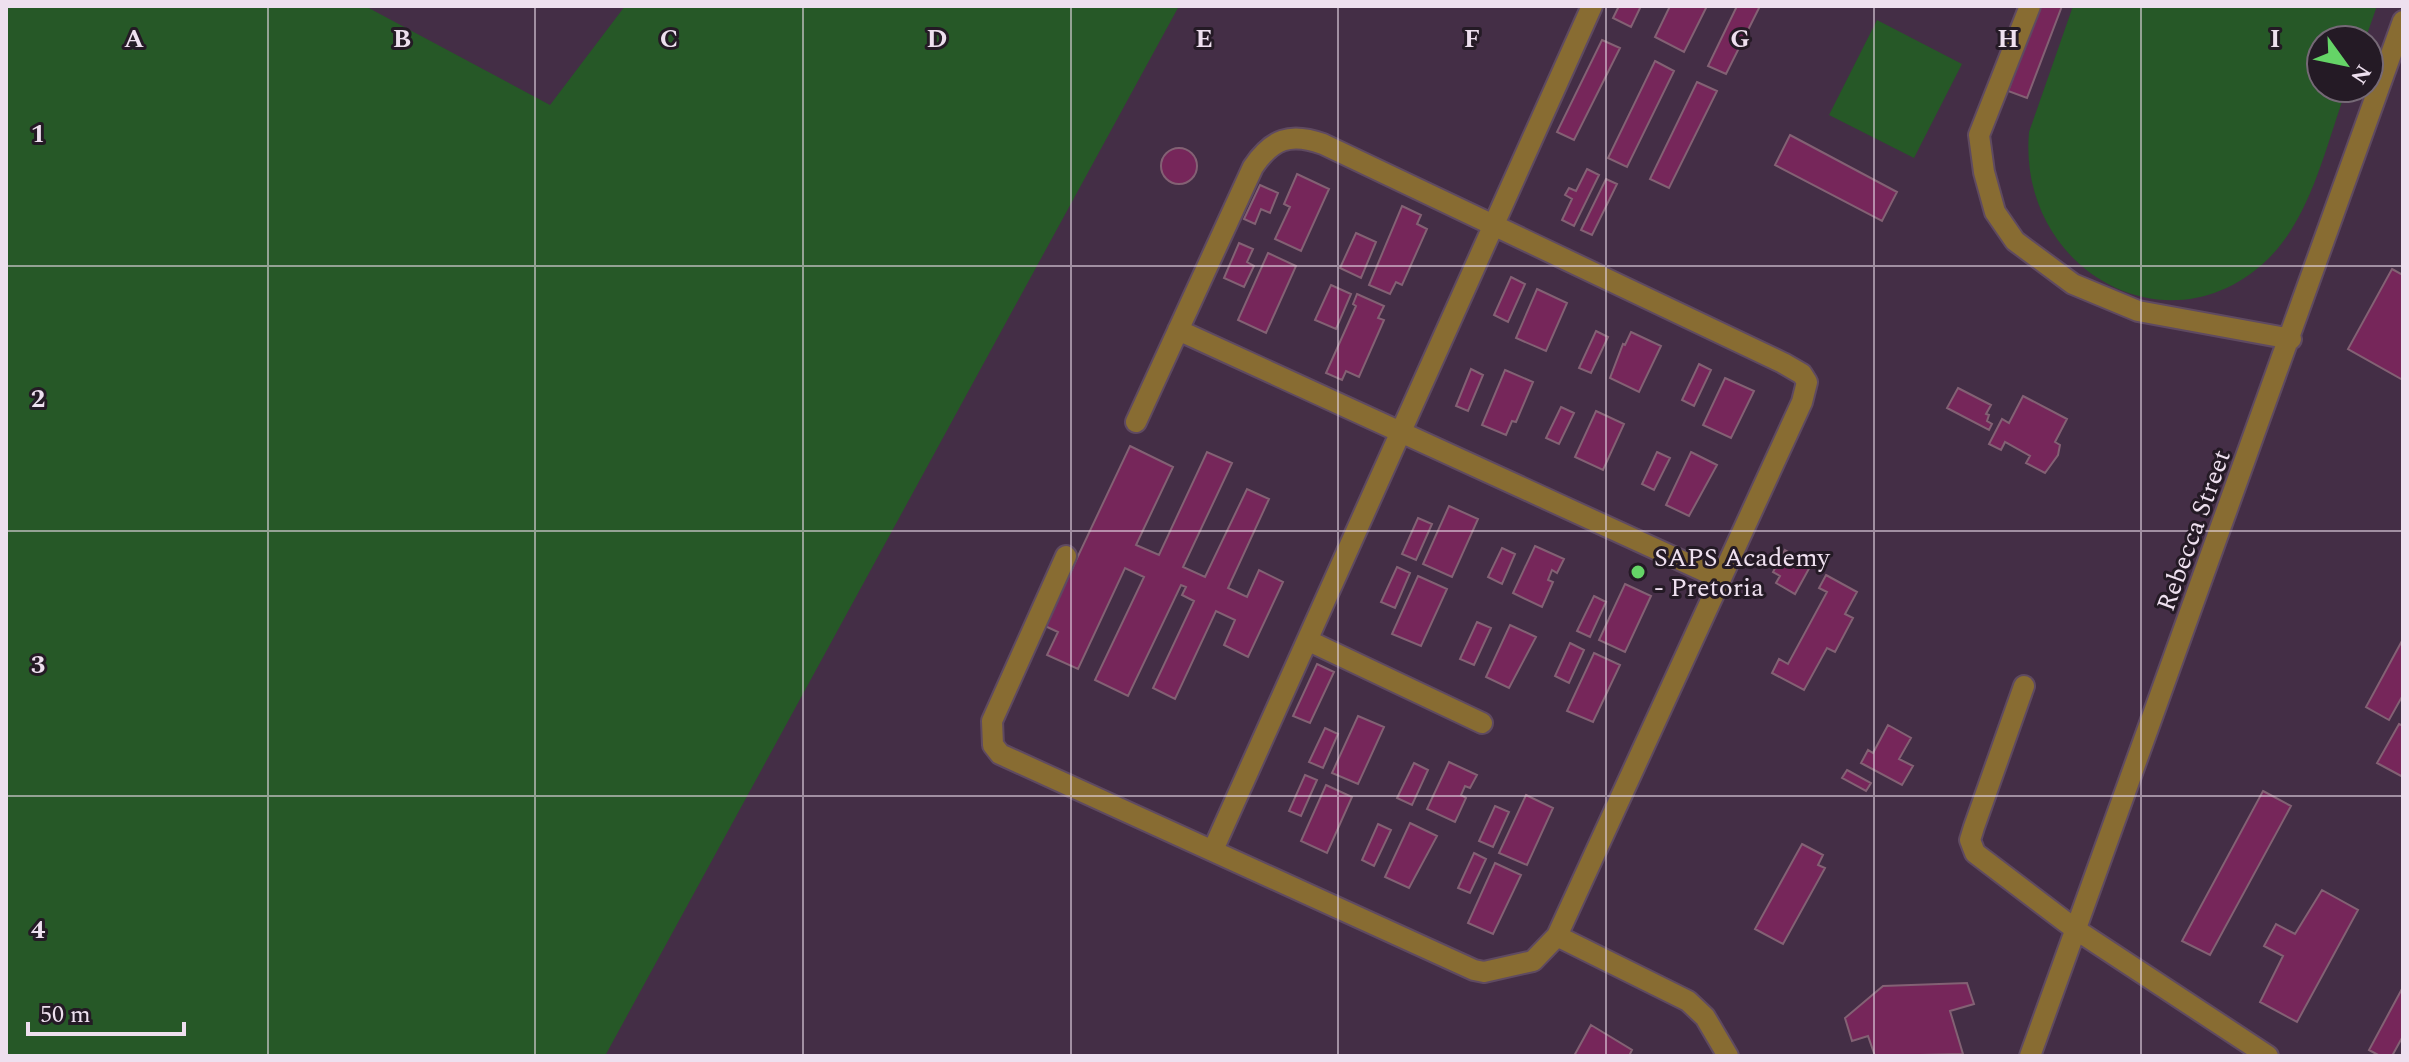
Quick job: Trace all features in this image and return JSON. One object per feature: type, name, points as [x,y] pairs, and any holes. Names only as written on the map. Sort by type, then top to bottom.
[{"type":"street","points":[[1213,850],[1592,6]]},
{"type":"street","points":[[2030,6],[1979,135],[1984,172],[1995,212],[2015,241],[2073,284],[2138,311],[2291,339]]},
{"type":"street","name":"Rebecca Street","points":[[2030,1056],[2291,339],[2403,21]]},
{"type":"street","points":[[1066,556],[992,721],[993,745],[1000,754],[1479,972],[1533,961],[1557,936],[1807,387],[1805,377],[1783,363],[1323,144],[1308,138],[1284,138],[1266,149],[1253,167],[1136,422]]},
{"type":"street","points":[[1178,330],[1719,578]]},
{"type":"street","points":[[1309,641],[1482,723]]},
{"type":"street","points":[[2024,686],[1970,840],[1975,853],[2075,929],[2268,1056]]},
{"type":"street","points":[[1557,936],[1688,1001],[1705,1017],[1728,1056]]},
{"type":"green space","points":[[6,6],[365,6],[550,105],[625,6],[1179,6],[605,1056],[6,1056]]},
{"type":"green space","points":[[2073,6],[2377,6],[2371,24],[2305,24],[2305,104],[2341,104],[2316,178],[2296,222],[2268,259],[2229,287],[2187,299],[2145,298],[2106,283],[2073,258],[2047,223],[2032,181],[2029,132]]},
{"type":"green space","points":[[1877,20],[1962,64],[1914,158],[1829,115]]},
{"type":"building","points":[[1619,6],[1641,6],[1631,27],[1613,18]]},
{"type":"building","points":[[1670,6],[1707,6],[1684,52],[1655,37]]},
{"type":"building","points":[[1737,6],[1760,6],[1726,74],[1708,66]]},
{"type":"building","points":[[2039,6],[2062,6],[2027,98],[2008,91]]},
{"type":"building","points":[[1602,40],[1620,48],[1574,140],[1557,132]]},
{"type":"building","points":[[1655,61],[1674,71],[1627,167],[1608,158]]},
{"type":"building","points":[[1697,82],[1717,91],[1669,188],[1650,179]]},
{"type":"building","points":[[1790,135],[1897,192],[1882,221],[1775,165]]},
{"type":"building","points":[[1179,148],[1192,153],[1197,166],[1192,179],[1179,184],[1166,179],[1161,166],[1166,153]]},
{"type":"building","points":[[1587,169],[1599,175],[1574,226],[1562,220],[1572,199],[1565,195],[1569,188],[1576,191]]},
{"type":"building","points":[[1297,174],[1329,189],[1301,251],[1275,239],[1290,207],[1284,204]]},
{"type":"building","points":[[1606,179],[1617,184],[1592,235],[1581,230]]},
{"type":"building","points":[[1260,185],[1278,193],[1270,213],[1261,209],[1255,224],[1244,219]]},
{"type":"building","points":[[1402,206],[1421,215],[1417,224],[1427,229],[1402,285],[1396,282],[1390,294],[1369,285]]},
{"type":"building","points":[[1356,233],[1376,242],[1361,278],[1340,268]]},
{"type":"building","points":[[1239,243],[1253,249],[1247,262],[1254,266],[1244,287],[1224,278]]},
{"type":"building","points":[[1268,253],[1296,266],[1266,333],[1238,320]]},
{"type":"building","points":[[2392,269],[2403,275],[2403,380],[2348,349]]},
{"type":"building","points":[[1511,277],[1525,284],[1508,322],[1494,315]]},
{"type":"building","points":[[1331,285],[1351,294],[1336,329],[1315,320]]},
{"type":"building","points":[[1537,289],[1567,303],[1546,351],[1516,338]]},
{"type":"building","points":[[1357,294],[1384,306],[1378,318],[1384,320],[1359,377],[1346,371],[1342,380],[1326,373],[1356,306],[1353,304]]},
{"type":"building","points":[[1596,331],[1608,337],[1591,373],[1579,368]]},
{"type":"building","points":[[1631,332],[1661,346],[1639,392],[1610,378]]},
{"type":"building","points":[[1699,364],[1711,370],[1694,406],[1682,400]]},
{"type":"building","points":[[1471,369],[1483,375],[1468,411],[1456,406]]},
{"type":"building","points":[[1505,370],[1533,382],[1516,422],[1512,421],[1506,435],[1482,425]]},
{"type":"building","points":[[1725,378],[1754,391],[1731,438],[1703,425]]},
{"type":"building","points":[[1958,388],[1991,405],[1986,414],[1989,415],[1987,421],[1992,424],[1989,430],[1947,408]]},
{"type":"building","points":[[2023,396],[2067,419],[2055,442],[2060,445],[2058,455],[2045,473],[2026,463],[2030,456],[2005,442],[2001,450],[1989,444],[2002,419],[2009,423]]},
{"type":"building","points":[[1561,407],[1574,413],[1559,444],[1546,438]]},
{"type":"building","points":[[1596,411],[1624,424],[1603,470],[1575,457]]},
{"type":"building","points":[[1130,446],[1173,467],[1136,545],[1159,555],[1207,452],[1232,463],[1183,567],[1205,577],[1247,489],[1269,499],[1228,588],[1247,597],[1259,570],[1283,582],[1248,657],[1224,645],[1235,620],[1216,611],[1175,699],[1153,688],[1194,601],[1182,595],[1186,587],[1181,585],[1128,696],[1095,680],[1144,577],[1125,568],[1078,669],[1047,655],[1058,632],[1045,626]]},
{"type":"building","points":[[1657,452],[1670,458],[1654,490],[1642,484]]},
{"type":"building","points":[[1691,452],[1717,465],[1689,516],[1666,505]]},
{"type":"building","points":[[1449,506],[1478,519],[1452,577],[1423,564]]},
{"type":"building","points":[[1418,518],[1432,524],[1416,560],[1402,554]]},
{"type":"building","points":[[1535,546],[1564,559],[1557,573],[1552,570],[1548,580],[1553,582],[1542,607],[1513,593]]},
{"type":"building","points":[[1502,548],[1515,554],[1502,584],[1488,577]]},
{"type":"building","points":[[1785,550],[1811,565],[1795,594],[1776,583],[1780,576],[1773,572]]},
{"type":"building","points":[[1397,567],[1410,573],[1395,608],[1381,602]]},
{"type":"building","points":[[1826,575],[1857,592],[1845,614],[1853,618],[1835,652],[1827,648],[1804,690],[1772,673],[1779,659],[1788,664],[1827,592],[1819,588]]},
{"type":"building","points":[[1418,576],[1447,589],[1421,646],[1392,634]]},
{"type":"building","points":[[1625,584],[1651,596],[1625,652],[1599,640]]},
{"type":"building","points":[[1594,596],[1606,602],[1590,637],[1577,631]]},
{"type":"building","points":[[1477,622],[1491,628],[1474,665],[1460,659]]},
{"type":"building","points":[[1510,625],[1536,637],[1509,688],[1486,677]]},
{"type":"building","points":[[2403,639],[2403,695],[2389,720],[2366,707]]},
{"type":"building","points":[[1570,643],[1584,650],[1569,683],[1555,676]]},
{"type":"building","points":[[1594,653],[1620,665],[1593,722],[1567,711]]},
{"type":"building","points":[[1317,664],[1334,672],[1310,723],[1293,716]]},
{"type":"building","points":[[1358,716],[1384,727],[1358,784],[1332,773]]},
{"type":"building","points":[[2399,724],[2403,726],[2403,777],[2377,763]]},
{"type":"building","points":[[1888,725],[1911,738],[1899,759],[1913,766],[1902,785],[1861,763],[1868,750],[1873,753]]},
{"type":"building","points":[[1325,728],[1338,734],[1323,768],[1309,762]]},
{"type":"building","points":[[1449,762],[1477,775],[1470,788],[1465,786],[1461,795],[1466,798],[1455,822],[1427,809]]},
{"type":"building","points":[[1414,763],[1428,770],[1412,805],[1397,798]]},
{"type":"building","points":[[1847,770],[1871,783],[1866,791],[1842,778]]},
{"type":"building","points":[[1305,775],[1317,780],[1301,816],[1289,811]]},
{"type":"building","points":[[1326,785],[1352,797],[1327,853],[1301,841]]},
{"type":"building","points":[[2263,791],[2291,806],[2210,955],[2182,941]]},
{"type":"building","points":[[1526,795],[1553,808],[1527,865],[1499,853]]},
{"type":"building","points":[[1495,806],[1509,812],[1493,847],[1479,841]]},
{"type":"building","points":[[1410,823],[1437,836],[1409,888],[1385,877]]},
{"type":"building","points":[[1378,824],[1391,830],[1374,866],[1362,860]]},
{"type":"building","points":[[1802,844],[1823,855],[1818,865],[1825,868],[1783,944],[1755,929]]},
{"type":"building","points":[[1474,853],[1486,859],[1470,893],[1458,888]]},
{"type":"building","points":[[1495,863],[1521,875],[1493,934],[1468,923]]},
{"type":"building","points":[[2322,890],[2358,910],[2297,1022],[2260,1002],[2283,956],[2264,946],[2276,924],[2295,934]]},
{"type":"building","points":[[1967,983],[1974,1004],[1950,1011],[1963,1054],[1875,1056],[1868,1036],[1852,1041],[1845,1018],[1883,986]]},
{"type":"building","points":[[2403,987],[2403,1036],[2392,1056],[2380,1056],[2369,1050]]},
{"type":"building","points":[[1591,1025],[1632,1050],[1629,1056],[1574,1056]]},
{"type":"place","name":"SAPS Academy - Pretoria","points":[[1638,572]]}]
